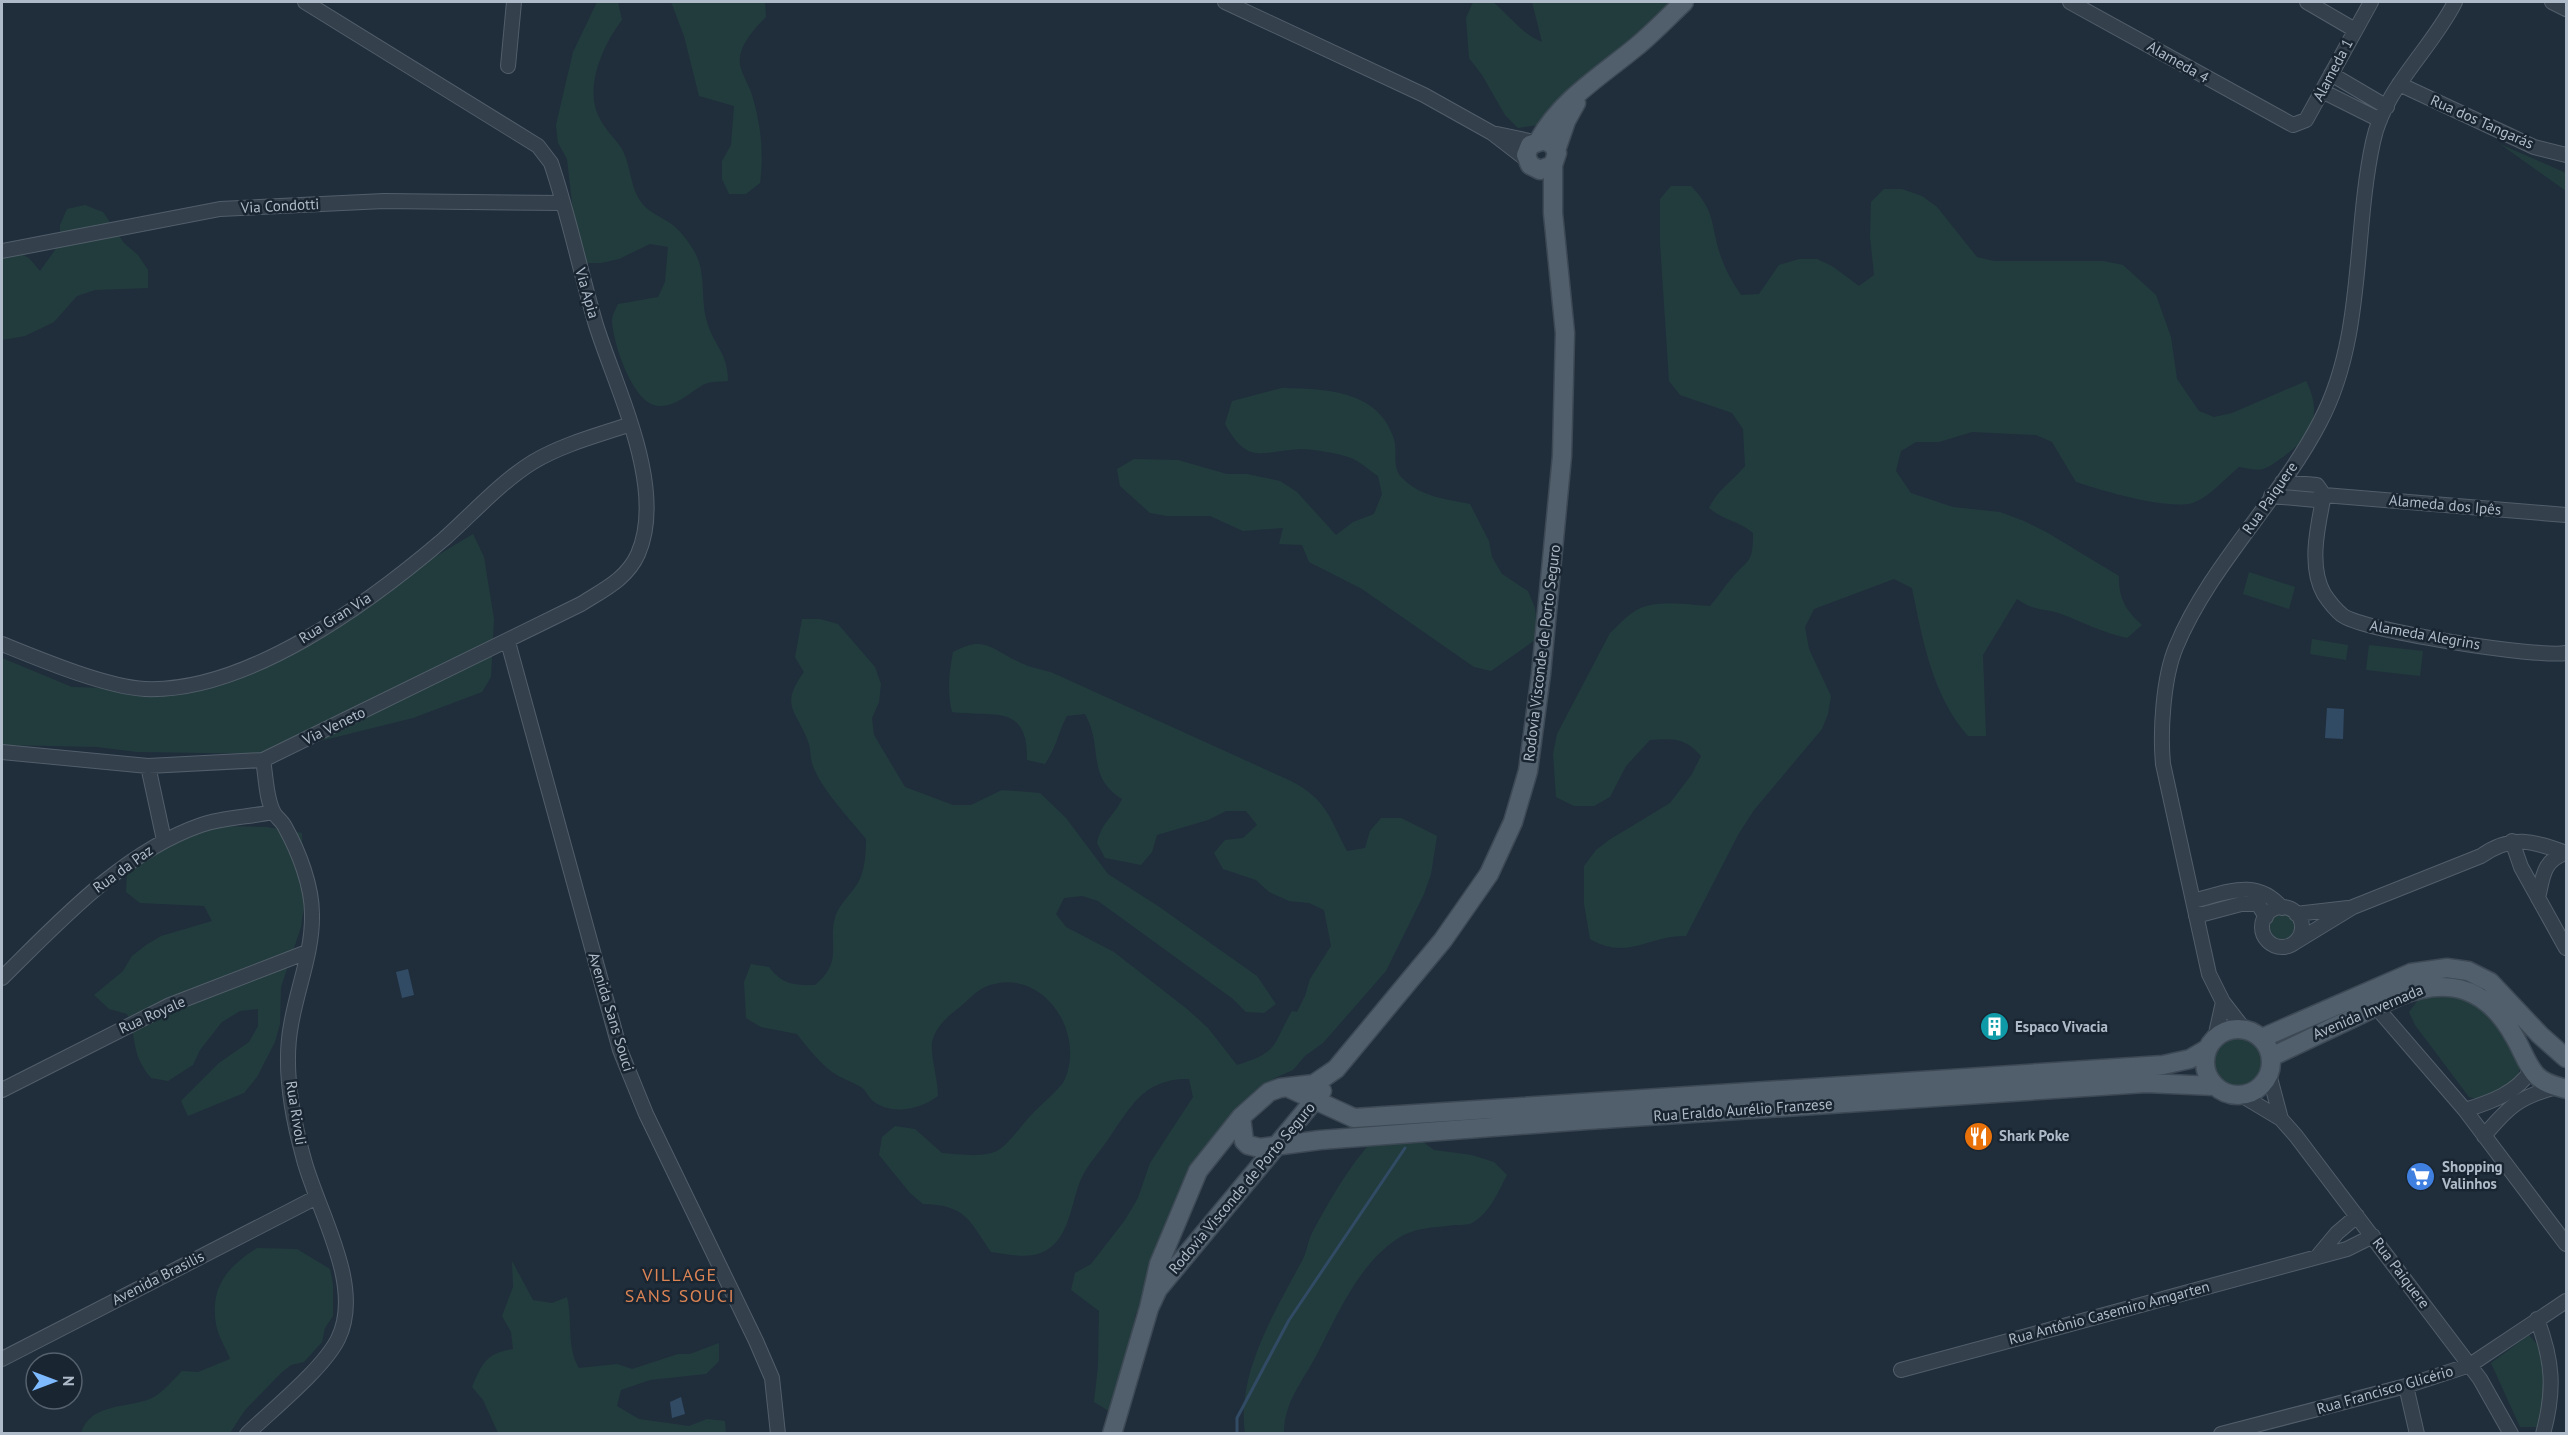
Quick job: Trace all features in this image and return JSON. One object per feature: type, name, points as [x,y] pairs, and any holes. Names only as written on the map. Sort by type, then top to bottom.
[{"type":"main road","name":"Rodovia Visconde de Porto Seguro","points":[[1537,141],[1559,111],[1639,45],[1684,2]]},
{"type":"main road","name":"Rodovia Visconde de Porto Seguro","points":[[1149,1308],[1163,1282],[1273,1147],[1316,1099],[1332,1076],[1443,940],[1489,874],[1513,822],[1528,771],[1541,674],[1562,456],[1565,333],[1553,213],[1554,158],[1566,121],[1579,95]]},
{"type":"main road","points":[[1537,141],[1549,142],[1554,158],[1544,170],[1531,165],[1527,149],[1537,141]]},
{"type":"main road","name":"Rodovia Visconde de Porto Seguro","points":[[1531,165],[1553,213]]},
{"type":"main road","name":"Avenida Invernada","points":[[2262,1038],[2411,973],[2447,968],[2468,971],[2490,982],[2566,1059]]},
{"type":"main road","name":"Avenida Invernada","points":[[2270,1066],[2327,1029],[2421,987],[2436,985],[2460,988],[2482,998],[2498,1013],[2532,1069],[2544,1081],[2562,1088]]},
{"type":"main road","points":[[2244,1029],[2262,1038],[2270,1066],[2258,1089],[2241,1095],[2231,1095],[2214,1086],[2207,1075],[2204,1062],[2211,1043],[2228,1030],[2244,1029]]},
{"type":"main road","name":"Rua Eraldo Aurélio Franzese","points":[[1286,1088],[1316,1099],[1337,1112],[1354,1118],[2163,1065],[2190,1059],[2211,1043]]},
{"type":"main road","points":[[2532,1069],[2543,1055],[2566,1059]]},
{"type":"main road","name":"Rodovia Visconde de Porto Seguro","points":[[1112,1434],[1149,1308],[1159,1264],[1187,1192],[1198,1171],[1241,1117],[1269,1092],[1314,1084],[1332,1076]]},
{"type":"main road","points":[[1332,1076],[1330,1094],[1337,1112]]},
{"type":"main road","name":"Rua Eraldo Aurélio Franzese","points":[[1273,1147],[1320,1140],[1611,1118],[2146,1083],[2214,1086]]},
{"type":"main road","points":[[1241,1117],[1241,1133],[1248,1145],[1260,1148],[1273,1147],[1295,1110],[1286,1088]]},
{"type":"street","name":"Via Apia","points":[[305,2],[538,146],[551,163],[597,326],[631,424],[648,498],[647,514],[638,553],[626,574],[608,587],[508,642]]},
{"type":"street","points":[[508,66],[514,2]]},
{"type":"street","points":[[1225,2],[1424,95],[1492,133],[1531,165]]},
{"type":"street","name":"Alameda 4","points":[[2070,2],[2285,123]]},
{"type":"street","points":[[2307,2],[2355,30]]},
{"type":"street","name":"Alameda 1","points":[[2285,123],[2293,125],[2306,120],[2372,2]]},
{"type":"street","name":"Rua Paiquere","points":[[2244,1029],[2223,1002],[2209,974],[2162,754],[2167,691],[2174,650],[2191,614],[2320,423],[2337,386],[2344,360],[2373,142],[2380,120],[2399,84],[2447,18],[2455,2]]},
{"type":"street","points":[[2552,2],[2566,9]]},
{"type":"street","points":[[2331,74],[2387,107]]},
{"type":"street","name":"Rua dos Tangarás","points":[[2399,84],[2534,147],[2566,154]]},
{"type":"street","points":[[2322,91],[2380,120]]},
{"type":"street","points":[[1492,133],[1537,141]]},
{"type":"street","name":"Via Condotti","points":[[2,251],[220,209],[384,201],[562,203]]},
{"type":"street","name":"Rua Gran Via","points":[[2,644],[93,677],[142,689],[184,687],[237,672],[322,628],[404,573],[534,462],[580,441],[631,424]]},
{"type":"street","points":[[2271,496],[2316,500],[2324,495],[2317,485],[2282,482]]},
{"type":"street","name":"Alameda dos Ipês","points":[[2324,495],[2566,515]]},
{"type":"street","name":"Alameda Alegrins","points":[[2324,495],[2317,538],[2317,575],[2325,596],[2342,615],[2382,629],[2520,652],[2547,655],[2566,653]]},
{"type":"street","name":"Via Veneto","points":[[2,752],[148,766],[263,760],[508,642]]},
{"type":"street","name":"Avenida Sans Souci","points":[[508,642],[620,1050],[646,1114],[772,1378],[778,1434]]},
{"type":"street","name":"Rua Rivoli","points":[[247,1434],[306,1378],[338,1338],[347,1298],[343,1271],[315,1198],[302,1155],[290,1077],[290,1028],[307,952],[312,914],[310,897],[302,868],[285,826],[273,812],[263,760]]},
{"type":"street","points":[[148,766],[164,840]]},
{"type":"street","name":"Rua da Paz","points":[[2,978],[83,899],[164,840],[203,824],[273,812]]},
{"type":"street","points":[[2282,908],[2273,910],[2266,917],[2263,930],[2269,942],[2281,947],[2294,944],[2354,907],[2512,841],[2523,840],[2566,853]]},
{"type":"street","points":[[2512,841],[2521,867],[2566,948]]},
{"type":"street","points":[[2538,898],[2548,863],[2554,857],[2566,853]]},
{"type":"street","points":[[2193,901],[2247,888],[2266,892],[2282,908],[2296,914],[2354,907]]},
{"type":"street","points":[[2196,916],[2247,903],[2258,904],[2266,917]]},
{"type":"street","points":[[2294,944],[2299,938],[2302,926],[2296,914]]},
{"type":"street","name":"Rua Royale","points":[[2,1090],[170,1005],[307,952]]},
{"type":"street","points":[[2211,1043],[2223,1002]]},
{"type":"street","points":[[2377,1008],[2465,1110],[2566,1244]]},
{"type":"street","name":"Rua Paiquere","points":[[2270,1066],[2282,1119]]},
{"type":"street","points":[[2465,1110],[2517,1087],[2532,1069]]},
{"type":"street","points":[[2484,1136],[2517,1101],[2535,1092],[2562,1088]]},
{"type":"street","name":"Rua Paiquere","points":[[2241,1095],[2282,1119],[2470,1365],[2511,1434]]},
{"type":"street","name":"Avenida Brasilis","points":[[2,1359],[315,1198]]},
{"type":"street","points":[[2317,1257],[2337,1233],[2357,1216]]},
{"type":"street","name":"Rua Antônio Casemiro Amgarten","points":[[1901,1370],[2347,1249],[2373,1236]]},
{"type":"street","name":"Rua Francisco Glicério","points":[[2222,1434],[2242,1431],[2406,1386],[2470,1365],[2566,1301]]},
{"type":"street","points":[[2537,1319],[2546,1343],[2552,1393],[2543,1434]]},
{"type":"street","points":[[2406,1386],[2417,1434]]},
{"type":"green space","points":[[597,2],[618,2],[622,20],[608,42],[597,68],[594,82],[596,109],[603,125],[623,151],[641,202],[677,229],[694,251],[701,268],[707,322],[726,363],[728,381],[705,384],[666,406],[650,403],[633,384],[620,357],[612,321],[618,304],[658,297],[665,282],[668,247],[650,244],[619,259],[601,263],[583,263],[572,250],[573,212],[567,159],[558,143],[556,125],[573,52]]},
{"type":"green space","points":[[671,2],[765,2],[766,17],[748,38],[740,58],[741,69],[755,106],[762,150],[760,183],[746,194],[729,194],[722,179],[722,161],[731,145],[734,106],[699,96],[684,36]]},
{"type":"green space","points":[[1473,2],[1493,2],[1522,30],[1542,42],[1532,2],[1694,2],[1639,50],[1538,125],[1518,128],[1505,115],[1482,75],[1469,58],[1466,18]]},
{"type":"green space","points":[[2500,144],[2566,173],[2566,191]]},
{"type":"green space","points":[[1671,186],[1691,186],[1705,203],[1722,260],[1741,295],[1759,294],[1779,265],[1799,259],[1817,259],[1832,266],[1859,286],[1874,275],[1870,237],[1871,202],[1884,189],[1902,189],[1922,196],[1937,207],[1977,257],[1994,261],[2103,261],[2123,265],[2156,295],[2171,337],[2177,379],[2199,411],[2214,417],[2232,413],[2306,381],[2314,404],[2314,414],[2308,433],[2276,462],[2260,470],[2239,467],[2207,495],[2195,502],[2185,504],[2136,499],[2076,482],[2052,442],[2036,435],[1972,432],[1939,442],[1916,442],[1901,451],[1896,471],[1911,493],[1953,507],[2000,512],[2048,533],[2119,576],[2124,604],[2142,625],[2127,638],[2061,614],[2035,608],[2017,599],[1983,655],[1986,736],[1968,736],[1956,720],[1937,685],[1925,647],[1912,588],[1894,579],[1814,609],[1805,627],[1809,649],[1831,696],[1828,714],[1822,729],[1754,810],[1738,835],[1686,936],[1616,948],[1590,939],[1584,904],[1584,866],[1596,850],[1609,840],[1670,803],[1692,774],[1701,756],[1685,742],[1679,740],[1650,740],[1626,766],[1610,797],[1594,806],[1574,806],[1556,797],[1553,754],[1557,734],[1610,633],[1628,616],[1643,607],[1661,604],[1710,606],[1749,560],[1753,543],[1753,533],[1709,508],[1721,490],[1745,466],[1743,429],[1732,413],[1680,395],[1669,381],[1660,243],[1660,199]]},
{"type":"green space","points":[[85,205],[103,212],[124,243],[138,255],[148,270],[148,288],[95,290],[77,296],[54,322],[25,336],[2,340],[2,244],[29,258],[40,271],[60,243],[60,225],[67,209]]},
{"type":"green space","points":[[1282,388],[1332,391],[1363,401],[1376,410],[1386,422],[1394,439],[1397,469],[1402,478],[1425,493],[1470,504],[1489,541],[1492,557],[1502,574],[1528,591],[1535,608],[1538,638],[1491,671],[1474,667],[1362,589],[1309,562],[1302,545],[1279,544],[1283,528],[1243,531],[1210,516],[1167,516],[1150,513],[1120,486],[1117,469],[1134,459],[1178,460],[1227,474],[1247,474],[1280,481],[1297,492],[1336,535],[1353,522],[1374,514],[1382,494],[1378,476],[1354,459],[1305,449],[1256,453],[1248,451],[1233,437],[1225,424],[1232,401]]},
{"type":"green space","points":[[473,534],[484,557],[494,619],[491,677],[482,692],[413,718],[268,754],[137,752],[97,747],[2,745],[2,658],[72,687],[183,690],[236,671],[368,597]]},
{"type":"green space","points":[[2249,572],[2295,587],[2289,609],[2243,594]]},
{"type":"green space","points":[[802,619],[820,619],[838,624],[875,667],[881,684],[879,702],[872,718],[874,735],[905,787],[953,805],[971,805],[1002,790],[1040,793],[1066,818],[1108,874],[1158,906],[1257,976],[1276,1004],[1264,1013],[1246,1012],[1233,999],[1098,901],[1082,896],[1064,898],[1056,914],[1066,927],[1114,952],[1187,1009],[1208,1028],[1237,1065],[1268,1051],[1277,1040],[1292,1011],[1297,1012],[1310,979],[1331,946],[1324,910],[1309,903],[1289,901],[1269,892],[1256,880],[1223,869],[1214,853],[1225,840],[1243,838],[1257,825],[1246,811],[1226,811],[1208,820],[1157,835],[1152,852],[1141,865],[1105,858],[1097,843],[1105,824],[1122,799],[1103,781],[1091,726],[1085,714],[1067,716],[1045,764],[1027,760],[1026,742],[1022,729],[1015,721],[1006,716],[952,712],[949,682],[953,652],[972,644],[987,645],[1021,663],[1053,673],[1291,781],[1312,795],[1326,810],[1347,851],[1365,848],[1370,831],[1381,818],[1401,818],[1437,836],[1431,874],[1424,894],[1386,971],[1323,1043],[1305,1056],[1293,1070],[1275,1078],[1260,1091],[1221,1142],[1135,1316],[1132,1344],[1109,1411],[1094,1402],[1098,1366],[1099,1311],[1071,1290],[1075,1273],[1091,1264],[1125,1220],[1138,1198],[1150,1163],[1193,1097],[1189,1079],[1160,1084],[1139,1097],[1084,1174],[1060,1238],[1039,1254],[1012,1255],[991,1252],[971,1223],[958,1211],[949,1207],[923,1204],[910,1193],[879,1155],[882,1137],[895,1126],[915,1129],[942,1153],[987,1154],[1000,1149],[1009,1141],[1063,1082],[1070,1060],[1069,1041],[1063,1022],[1054,1006],[1040,993],[1024,985],[1005,982],[985,987],[951,1014],[939,1026],[932,1042],[938,1096],[931,1101],[906,1109],[889,1108],[873,1101],[861,1087],[827,1068],[797,1034],[761,1027],[746,1018],[744,982],[751,964],[769,967],[784,981],[794,984],[815,985],[824,976],[832,959],[834,922],[837,912],[859,881],[865,861],[866,839],[821,782],[812,763],[805,733],[793,709],[792,693],[804,672],[795,657]]},
{"type":"green space","points":[[2312,639],[2348,645],[2346,660],[2310,654]]},
{"type":"green space","points":[[2369,645],[2423,651],[2420,676],[2366,670]]},
{"type":"green space","points":[[221,826],[267,827],[302,833],[304,907],[301,927],[281,987],[280,1024],[275,1042],[257,1077],[244,1093],[188,1116],[181,1101],[219,1063],[249,1042],[258,1026],[258,1009],[240,1011],[222,1022],[200,1050],[193,1065],[168,1081],[151,1078],[144,1069],[137,1054],[127,1014],[109,1009],[94,995],[123,971],[132,956],[146,945],[161,936],[212,921],[204,906],[140,903],[126,892],[127,871],[167,841]]},
{"type":"green space","points":[[2282,915],[2290,919],[2294,927],[2290,935],[2282,939],[2274,935],[2270,927],[2274,919]]},
{"type":"green space","points":[[2434,995],[2454,995],[2488,1011],[2521,1063],[2518,1077],[2484,1101],[2469,1097],[2415,1025],[2409,1012],[2418,1000]]},
{"type":"green space","points":[[2239,1038],[2248,1040],[2259,1049],[2264,1063],[2262,1072],[2253,1083],[2239,1088],[2230,1086],[2219,1077],[2214,1063],[2216,1054],[2225,1043]]},
{"type":"green space","points":[[1381,1132],[1419,1139],[1434,1150],[1472,1155],[1494,1162],[1507,1175],[1489,1208],[1472,1223],[1417,1230],[1397,1239],[1383,1250],[1371,1262],[1350,1291],[1295,1392],[1287,1411],[1284,1433],[1245,1434],[1246,1388],[1260,1343],[1327,1206],[1352,1167]]},
{"type":"green space","points":[[257,1248],[297,1249],[330,1269],[333,1284],[333,1316],[325,1328],[322,1342],[304,1362],[291,1365],[281,1373],[245,1410],[230,1433],[81,1433],[86,1423],[94,1416],[103,1411],[154,1397],[182,1371],[198,1372],[230,1359],[217,1328],[215,1311],[218,1289],[229,1271]]},
{"type":"green space","points":[[512,1261],[533,1300],[552,1303],[567,1297],[572,1351],[579,1368],[617,1364],[632,1369],[678,1354],[690,1354],[719,1343],[719,1361],[706,1374],[650,1380],[621,1390],[617,1406],[639,1419],[689,1426],[707,1419],[725,1421],[726,1433],[498,1433],[483,1400],[472,1387],[487,1360],[513,1349],[511,1332],[502,1316],[513,1287]]},
{"type":"green space","points":[[2529,1335],[2543,1355],[2546,1372],[2545,1391],[2537,1427],[2520,1427],[2491,1363]]},
{"type":"water","points":[[2327,708],[2344,709],[2343,739],[2325,738]]},
{"type":"water","points":[[408,969],[414,995],[402,998],[396,972]]},
{"type":"water","points":[[681,1397],[685,1414],[672,1418],[670,1402]]},
{"type":"waterway","points":[[1237,1434],[1237,1418],[1289,1320],[1405,1148]]},
{"type":"place","name":"Espaco Vivacia","points":[[1994,1027]]},
{"type":"place","name":"Shark Poke","points":[[1978,1136]]},
{"type":"place","name":"Shopping Valinhos","points":[[2421,1176]]},
{"type":"district","name":"VILLAGE SANS SOUCI","points":[[680,1285]]}]
